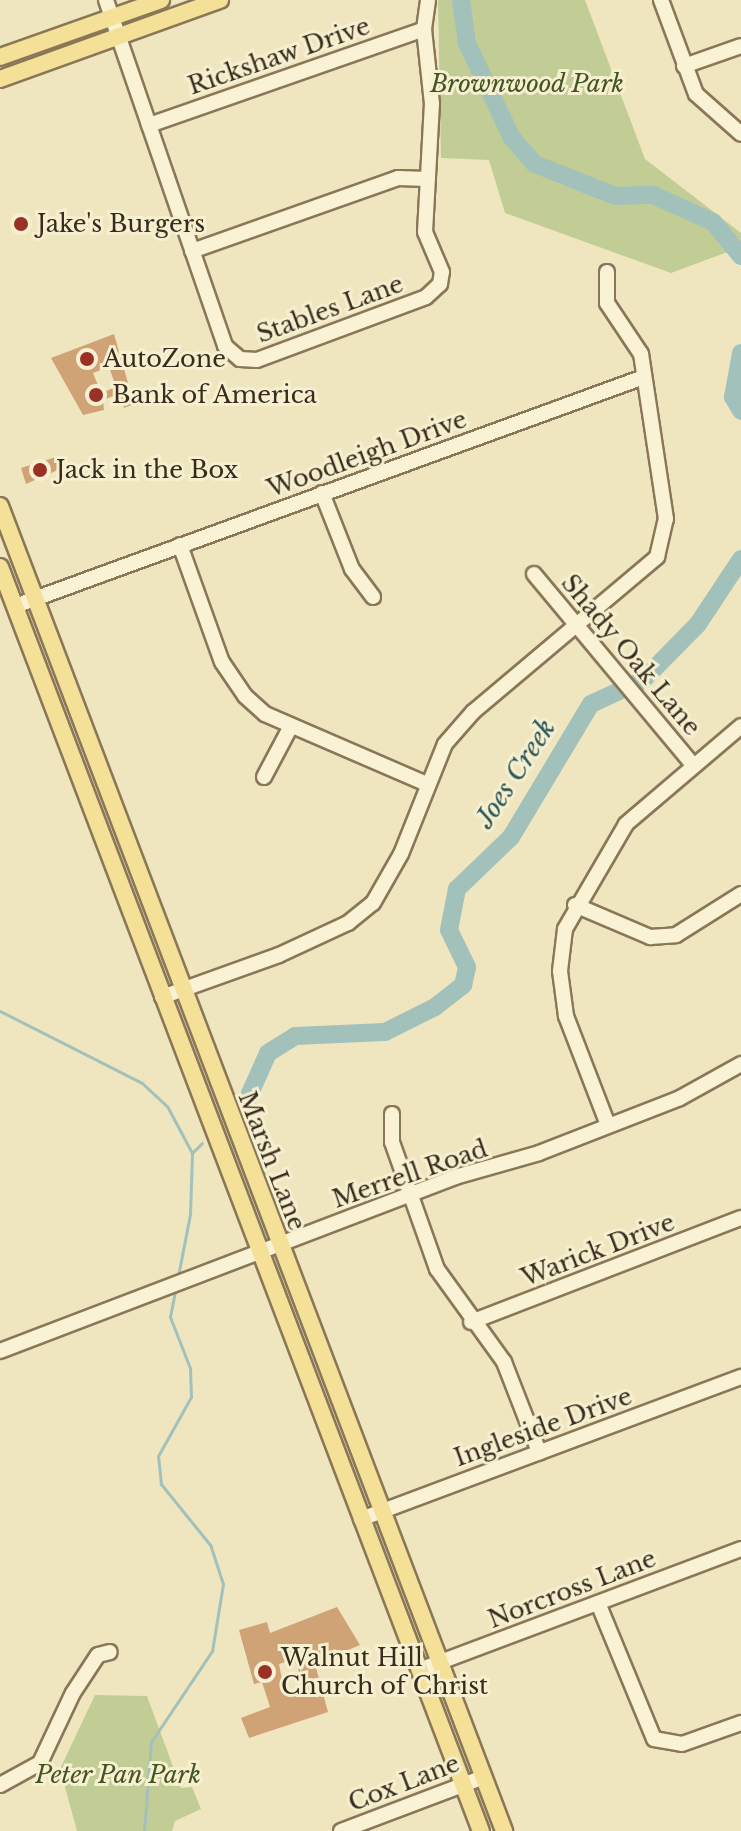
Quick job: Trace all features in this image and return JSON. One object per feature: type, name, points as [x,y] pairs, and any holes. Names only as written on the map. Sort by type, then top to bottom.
[{"type":"main road","points":[[0,57],[161,0]]},
{"type":"main road","points":[[0,79],[220,0]]},
{"type":"main road","name":"Marsh Lane","points":[[0,506],[278,1245],[504,1831]]},
{"type":"main road","name":"Marsh Lane","points":[[0,567],[481,1831]]},
{"type":"main road","points":[[86,795],[106,788]]},
{"type":"street","name":"Stables Lane","points":[[106,0],[225,346],[240,359],[257,360],[433,294],[442,277],[425,232],[432,85],[424,29],[428,0]]},
{"type":"street","points":[[661,0],[684,66],[713,116],[741,134]]},
{"type":"street","name":"Rickshaw Drive","points":[[149,125],[424,29]]},
{"type":"street","points":[[684,66],[741,46]]},
{"type":"street","points":[[192,251],[398,178],[428,179]]},
{"type":"street","points":[[162,997],[279,955],[348,923],[373,903],[401,854],[445,744],[473,712],[647,572],[663,543],[666,519],[644,377],[633,333],[607,303],[607,272]]},
{"type":"street","name":"Woodleigh Drive","points":[[15,606],[644,377]]},
{"type":"street","points":[[322,493],[352,569],[373,597]]},
{"type":"street","points":[[180,545],[222,662],[245,696],[291,726],[427,784]]},
{"type":"street","name":"Shady Oak Lane","points":[[534,574],[693,765]]},
{"type":"street","points":[[264,777],[291,726]]},
{"type":"street","points":[[608,1125],[561,991],[565,929],[575,905],[626,824],[741,726]]},
{"type":"street","points":[[575,905],[650,937],[676,935],[741,894]]},
{"type":"street","name":"Merrell Road","points":[[0,1351],[410,1194],[680,1098],[741,1064]]},
{"type":"street","points":[[392,1114],[392,1142],[437,1269],[471,1322],[504,1362],[539,1452]]},
{"type":"street","name":"Warick Drive","points":[[471,1322],[741,1218]]},
{"type":"street","name":"Ingleside Drive","points":[[361,1519],[741,1377]]},
{"type":"street","name":"Norcross Lane","points":[[419,1670],[741,1549]]},
{"type":"street","points":[[598,1603],[654,1739],[682,1744],[741,1723]]},
{"type":"street","points":[[0,1785],[40,1763],[73,1693],[98,1655],[110,1652]]},
{"type":"street","name":"Cox Lane","points":[[341,1831],[484,1777]]},
{"type":"green space","name":"Brownwood Park","points":[[438,0],[585,0],[645,159],[741,233],[741,247],[671,273],[505,213],[489,160],[441,158]]},
{"type":"green space","name":"Peter Pan Park","points":[[95,1695],[147,1696],[181,1788],[192,1787],[201,1809],[175,1821],[172,1831],[77,1831],[60,1769]]},
{"type":"building","points":[[114,334],[134,404],[124,408],[119,394],[103,400],[104,410],[83,415],[51,358]],"holes":[[[109,367],[116,387],[101,393],[93,373]]]},
{"type":"building","name":"Jack in the Box","points":[[56,457],[60,469],[26,484],[21,468]]},
{"type":"building","name":"Walnut Hill Church of Christ","points":[[337,1607],[360,1645],[315,1664],[328,1712],[249,1738],[241,1718],[270,1707],[262,1682],[254,1684],[239,1630],[267,1622],[270,1633]],"holes":[[[294,1659],[305,1687],[285,1695],[279,1664]]]},
{"type":"waterway","name":"Joes Creek","points":[[461,0],[467,43],[512,138],[535,164],[615,196],[653,195],[713,222],[741,256]]},
{"type":"waterway","name":"Joes Creek","points":[[741,353],[733,397],[741,411]]},
{"type":"waterway","name":"Joes Creek","points":[[243,1109],[268,1053],[295,1036],[385,1032],[435,1007],[463,985],[467,967],[449,930],[457,889],[511,837],[591,704],[643,680],[698,624],[741,559]]},
{"type":"waterway","points":[[0,1011],[142,1083],[167,1106],[192,1153]]},
{"type":"waterway","name":"Joes Creek","points":[[178,1276],[190,1214],[192,1153],[202,1143]]},
{"type":"waterway","name":"Joes Creek","points":[[144,1831],[151,1742],[212,1651],[223,1584],[211,1546],[161,1484],[158,1456],[191,1397],[190,1368],[170,1317],[175,1291]]},
{"type":"place","name":"Jake's Burgers","points":[[21,224]]},
{"type":"place","name":"AutoZone","points":[[87,359]]},
{"type":"place","name":"Bank of America","points":[[96,395]]},
{"type":"place","name":"Jack in the Box","points":[[40,470]]},
{"type":"place","name":"Walnut Hill Church of Christ","points":[[265,1672]]}]
